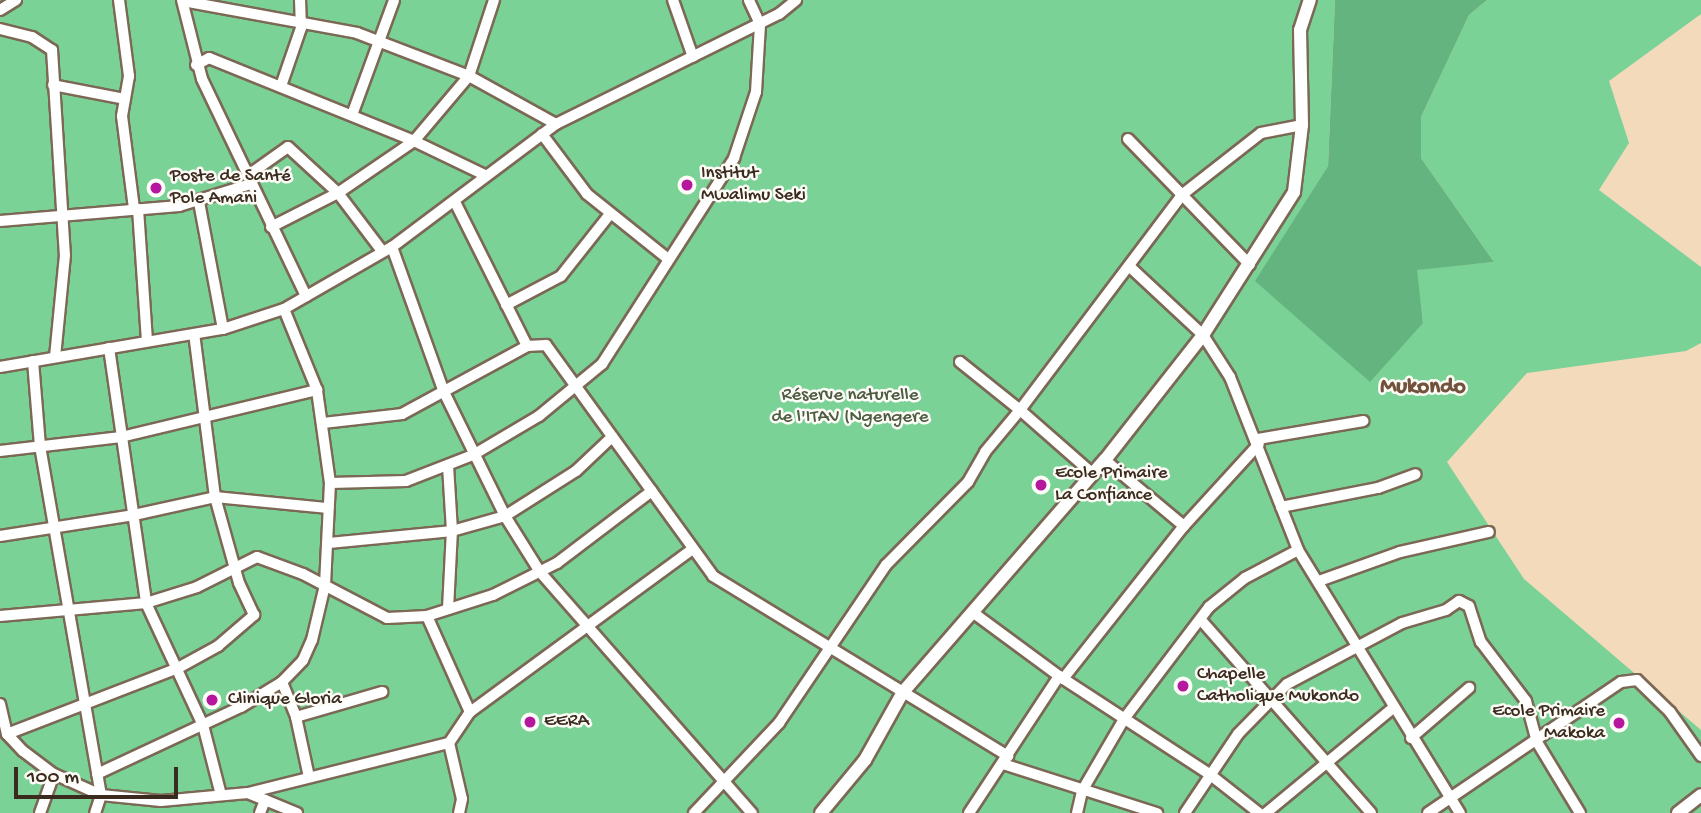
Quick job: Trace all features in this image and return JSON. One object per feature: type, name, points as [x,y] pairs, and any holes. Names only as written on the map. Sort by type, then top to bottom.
[{"type":"street","points":[[0,10],[16,0]]},
{"type":"street","points":[[119,0],[128,76],[122,116],[136,209],[147,341]]},
{"type":"street","points":[[281,86],[300,22],[300,0]]},
{"type":"street","points":[[352,115],[382,41],[394,0]]},
{"type":"street","points":[[271,227],[338,193],[414,141],[469,76],[494,0]]},
{"type":"street","points":[[673,0],[694,57]]},
{"type":"street","points":[[330,483],[406,481],[448,466],[503,440],[602,364],[667,258],[734,159],[756,92],[760,24],[749,0]]},
{"type":"street","points":[[0,367],[223,329],[284,309],[387,249],[455,202],[485,176],[556,124],[760,24],[796,0]]},
{"type":"street","points":[[821,813],[865,760],[904,692],[975,614],[1105,460],[1203,335],[1294,192],[1303,125],[1300,30],[1310,0]]},
{"type":"street","points":[[306,296],[196,65],[183,1],[300,22],[382,41],[469,76],[556,124]]},
{"type":"street","points":[[0,29],[32,37],[52,50],[64,215],[55,357]]},
{"type":"street","points":[[196,65],[209,58],[414,141],[485,176]]},
{"type":"street","points":[[53,85],[125,99]]},
{"type":"street","points":[[694,813],[779,723],[886,565],[968,482],[985,452],[1020,410],[1183,194],[1261,133],[1303,125]]},
{"type":"street","points":[[542,134],[587,194],[667,258]]},
{"type":"street","points":[[1128,139],[1250,265]]},
{"type":"street","points":[[0,221],[199,202],[249,180],[288,147],[338,193],[387,249],[444,392],[473,455],[505,516],[540,572],[752,813]]},
{"type":"street","points":[[199,202],[223,329]]},
{"type":"street","points":[[455,202],[527,346]]},
{"type":"street","points":[[506,305],[561,276],[610,214]]},
{"type":"street","points":[[1129,266],[1203,335],[1230,377],[1259,442],[1297,550],[1319,581],[1355,646],[1447,797],[1460,813]]},
{"type":"street","points":[[97,774],[204,725],[282,682],[307,652],[325,585],[330,483],[317,390],[284,309]]},
{"type":"street","points":[[7,734],[178,668],[218,646],[254,615],[239,583],[237,566],[215,497],[194,334]]},
{"type":"street","points":[[323,423],[401,414],[527,346],[546,345],[574,388],[693,549],[724,584],[833,647],[1005,760],[1082,791],[1157,813]]},
{"type":"street","points":[[109,348],[146,603],[204,725],[221,795]]},
{"type":"street","points":[[33,360],[40,446],[66,608],[101,795],[95,813]]},
{"type":"street","points":[[960,362],[1093,474]]},
{"type":"street","points":[[0,451],[121,436],[204,419],[317,390]]},
{"type":"street","points":[[969,813],[1061,678],[1184,526],[1259,442],[1363,421]]},
{"type":"street","points":[[329,542],[452,531],[505,516],[576,471],[612,437]]},
{"type":"street","points":[[1105,460],[1184,526]]},
{"type":"street","points":[[448,466],[452,531],[448,610]]},
{"type":"street","points":[[1281,507],[1378,488],[1416,474]]},
{"type":"street","points":[[0,616],[66,608],[146,603],[197,587],[257,557],[325,585],[387,618],[427,616],[493,595],[540,572],[590,542],[652,491]]},
{"type":"street","points":[[0,536],[134,515],[215,497],[328,508]]},
{"type":"street","points":[[1319,581],[1400,552],[1489,532]]},
{"type":"street","points":[[0,705],[1,720],[7,734],[54,774],[101,795],[153,801],[248,793],[449,743],[470,712],[693,549]]},
{"type":"street","points":[[1077,813],[1082,791],[1124,719],[1201,620],[1225,592],[1297,550]]},
{"type":"street","points":[[1185,813],[1208,773],[1272,697],[1287,684],[1355,646],[1459,601],[1469,606],[1481,642],[1526,701],[1537,741],[1580,813]]},
{"type":"street","points":[[975,614],[1061,678],[1208,773],[1259,813]]},
{"type":"street","points":[[427,616],[470,712]]},
{"type":"street","points":[[1201,620],[1272,697],[1323,762],[1371,813]]},
{"type":"street","points":[[1428,813],[1447,797],[1537,741],[1621,682],[1637,680],[1670,712],[1701,756]]},
{"type":"street","points":[[282,682],[296,717],[309,777]]},
{"type":"street","points":[[1411,738],[1469,688]]},
{"type":"street","points":[[296,717],[382,692]]},
{"type":"street","points":[[1266,813],[1323,762],[1393,708]]},
{"type":"street","points":[[449,743],[462,799],[459,813]]},
{"type":"street","points":[[40,813],[54,774]]},
{"type":"street","points":[[248,793],[297,813]]},
{"type":"street","points":[[1678,813],[1701,795]]},
{"type":"street","points":[[260,813],[265,800]]},
{"type":"street","points":[[153,801],[156,813]]},
{"type":"green space","name":"Réserve naturelle de l'ITAV (Ngengere","points":[[0,0],[1335,0],[1328,166],[1256,281],[1423,323],[1416,269],[1494,262],[1421,158],[1421,117],[1469,15],[1487,0],[1701,0],[1701,14],[1609,81],[1629,143],[1599,190],[1701,267],[1701,343],[1686,351],[1527,373],[1447,462],[1524,579],[1701,730],[1701,813],[0,813]]},
{"type":"green space","points":[[1335,0],[1487,0],[1469,15],[1421,117],[1421,158],[1494,262],[1417,270],[1423,323],[1370,382],[1255,281],[1328,166]]},
{"type":"place","name":"Institut Mwalimu Seki","points":[[687,185]]},
{"type":"place","name":"Poste de Santé Pole Amani","points":[[156,188]]},
{"type":"place","name":"Ecole Primaire La Confiance","points":[[1041,485]]},
{"type":"place","name":"Chapelle Catholique Mukondo","points":[[1183,686]]},
{"type":"place","name":"Clinique Gloria","points":[[212,700]]},
{"type":"place","name":"EERA","points":[[530,722]]},
{"type":"place","name":"Ecole Primaire Makoka","points":[[1619,723]]},
{"type":"district","name":"Mukondo","points":[[1423,388]]}]
